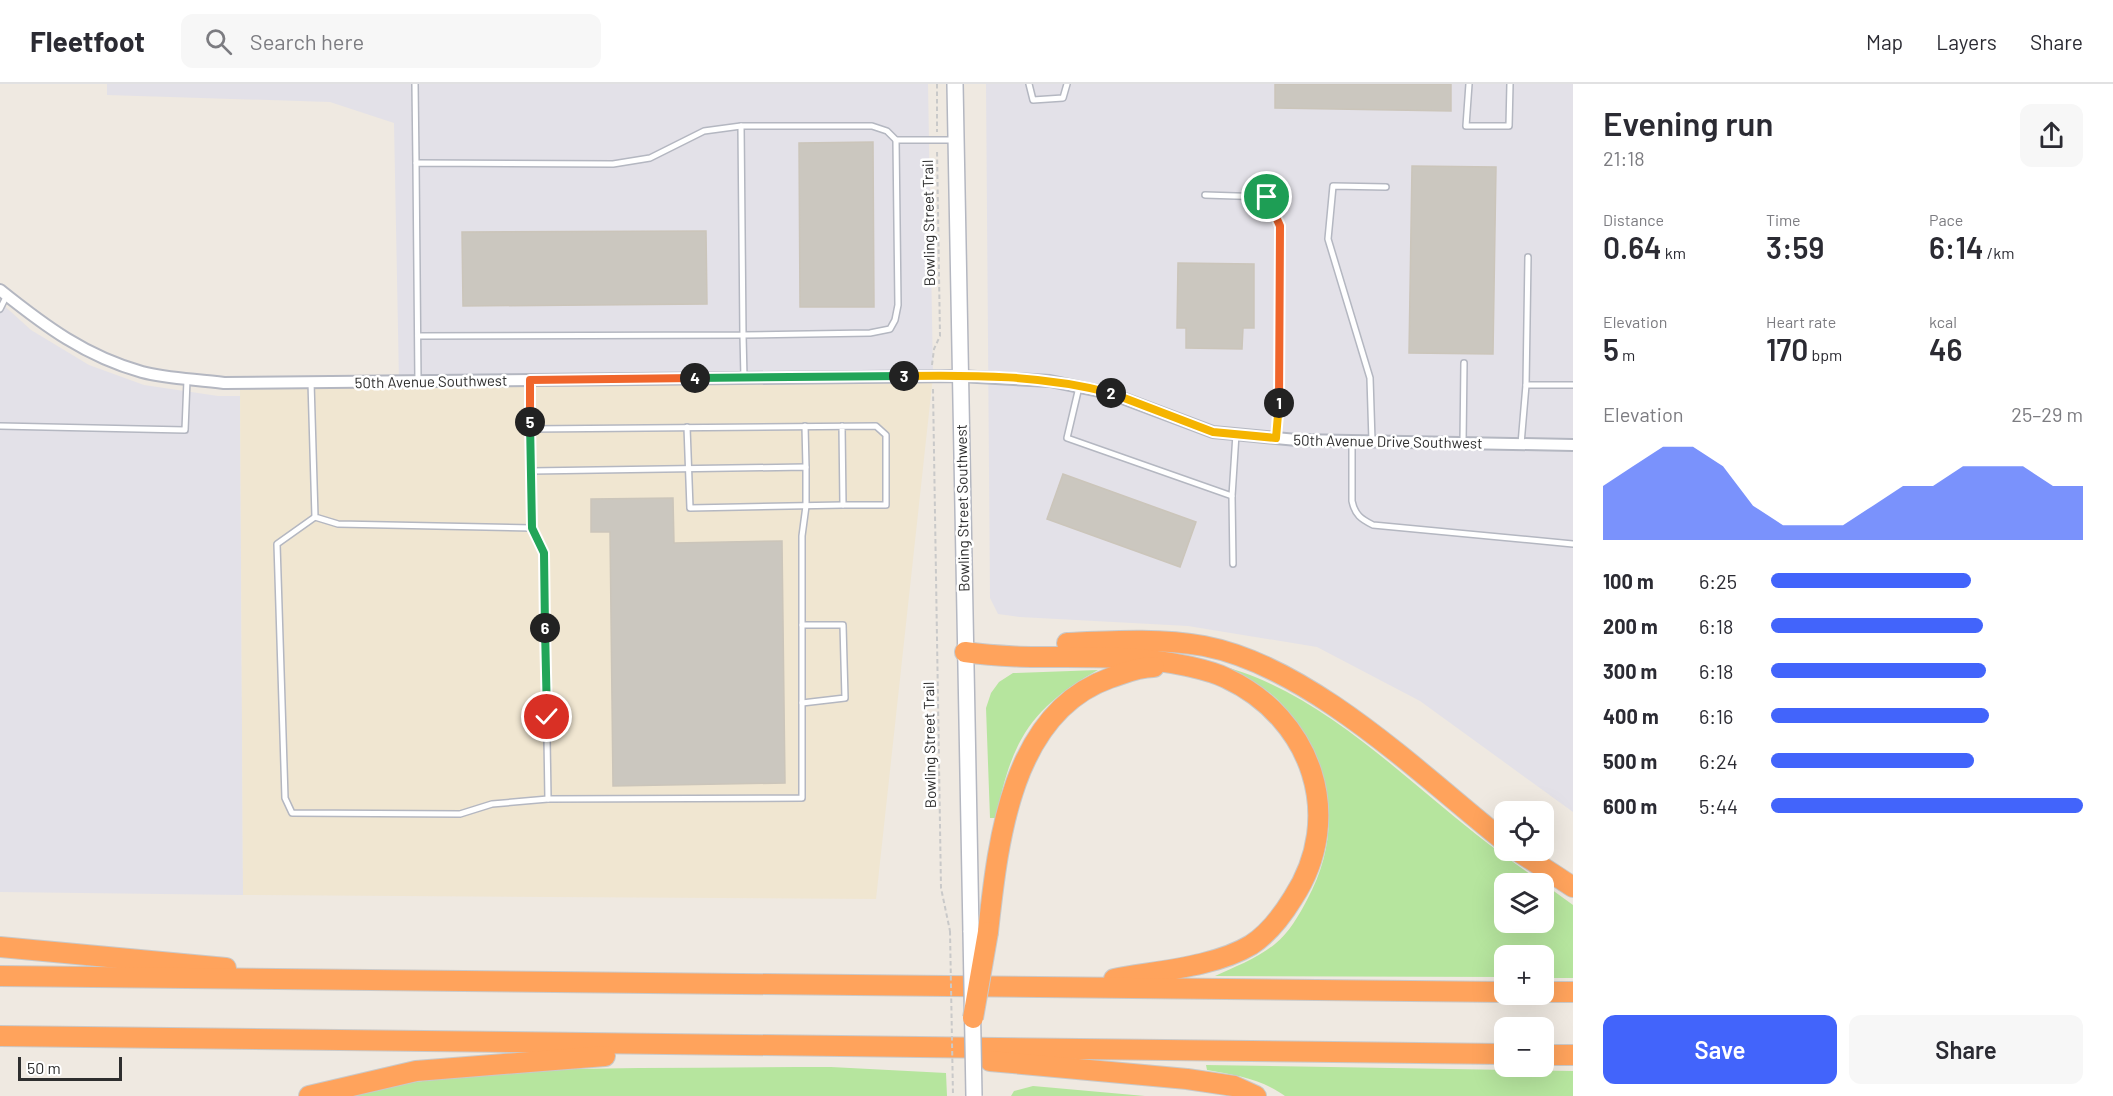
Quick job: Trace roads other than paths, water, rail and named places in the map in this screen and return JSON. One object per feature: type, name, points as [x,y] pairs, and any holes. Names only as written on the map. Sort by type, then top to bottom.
[{"type":"highway","points":[[965,652],[1001,647],[1129,640],[1204,646],[1248,660],[1288,677],[1348,716],[1494,833]]},
{"type":"highway","points":[[965,652],[1000,657],[1092,656],[1156,659],[1224,676],[1247,688],[1271,706],[1288,724],[1302,746],[1316,789],[1318,823],[1314,856],[1305,881],[1281,918],[1251,945],[1213,960],[1071,987]]},
{"type":"highway","points":[[973,1018],[979,932],[1017,780],[1044,727],[1062,706],[1100,682],[1142,667],[1199,669]]},
{"type":"highway","points":[[1533,861],[1573,887]]},
{"type":"highway","points":[[0,947],[345,980]]},
{"type":"highway","points":[[0,976],[1494,992]]},
{"type":"highway","points":[[1554,992],[1573,992]]},
{"type":"highway","points":[[0,1036],[1494,1054]]},
{"type":"highway","points":[[309,1096],[416,1071],[728,1046]]},
{"type":"highway","points":[[826,1047],[1187,1079],[1234,1086],[1256,1096]]},
{"type":"highway","points":[[1554,1055],[1573,1055]]},
{"type":"main road","name":"Bowling Street Southwest","points":[[955,84],[965,652],[979,932]]},
{"type":"main road","points":[[973,1018],[974,1096]]},
{"type":"street","name":"50th Avenue Southwest","points":[[3,292],[39,322],[79,348],[143,372],[224,383],[959,376]]},
{"type":"street","name":"50th Avenue Drive Southwest","points":[[959,376],[1050,381],[1109,393],[1213,432],[1276,438],[1352,441],[1573,445]]},
{"type":"lane","points":[[415,84],[418,381]]},
{"type":"lane","points":[[1029,84],[1033,100],[1063,98],[1067,84]]},
{"type":"lane","points":[[1468,84],[1466,126],[1496,127],[1509,126],[1510,84]]},
{"type":"lane","points":[[416,164],[613,164],[650,158],[704,131],[741,126],[872,126],[887,132],[896,140],[956,140]]},
{"type":"lane","points":[[741,126],[744,378]]},
{"type":"lane","points":[[418,336],[744,335],[870,333],[890,329],[896,320],[898,305],[896,140]]},
{"type":"lane","points":[[1372,441],[1370,378],[1328,239],[1333,186],[1386,187]]},
{"type":"lane","points":[[1205,195],[1267,197],[1280,226],[1280,341],[1276,438]]},
{"type":"lane","points":[[1521,444],[1526,385],[1528,257]]},
{"type":"lane","points":[[0,309],[3,292]]},
{"type":"lane","points":[[1463,443],[1464,363]]},
{"type":"lane","points":[[0,426],[185,430],[187,378]]},
{"type":"lane","points":[[530,380],[532,528],[544,553],[548,799]]},
{"type":"lane","points":[[311,382],[315,518]]},
{"type":"lane","points":[[1526,385],[1573,385]]},
{"type":"lane","points":[[1079,387],[1067,438],[1232,496]]},
{"type":"lane","points":[[532,528],[338,524],[315,518],[277,544],[285,798],[292,813],[460,814],[492,804],[548,799],[802,798],[802,536],[806,506],[804,426]]},
{"type":"lane","points":[[842,426],[843,505]]},
{"type":"lane","points":[[530,429],[687,427],[876,426],[886,435],[886,505],[690,508],[687,427]]},
{"type":"lane","points":[[1233,564],[1232,496],[1236,434]]},
{"type":"lane","points":[[1352,441],[1354,510],[1360,518],[1373,525],[1573,544]]},
{"type":"lane","points":[[531,471],[806,467]]},
{"type":"lane","points":[[802,625],[843,625],[845,698],[802,703]]}]
